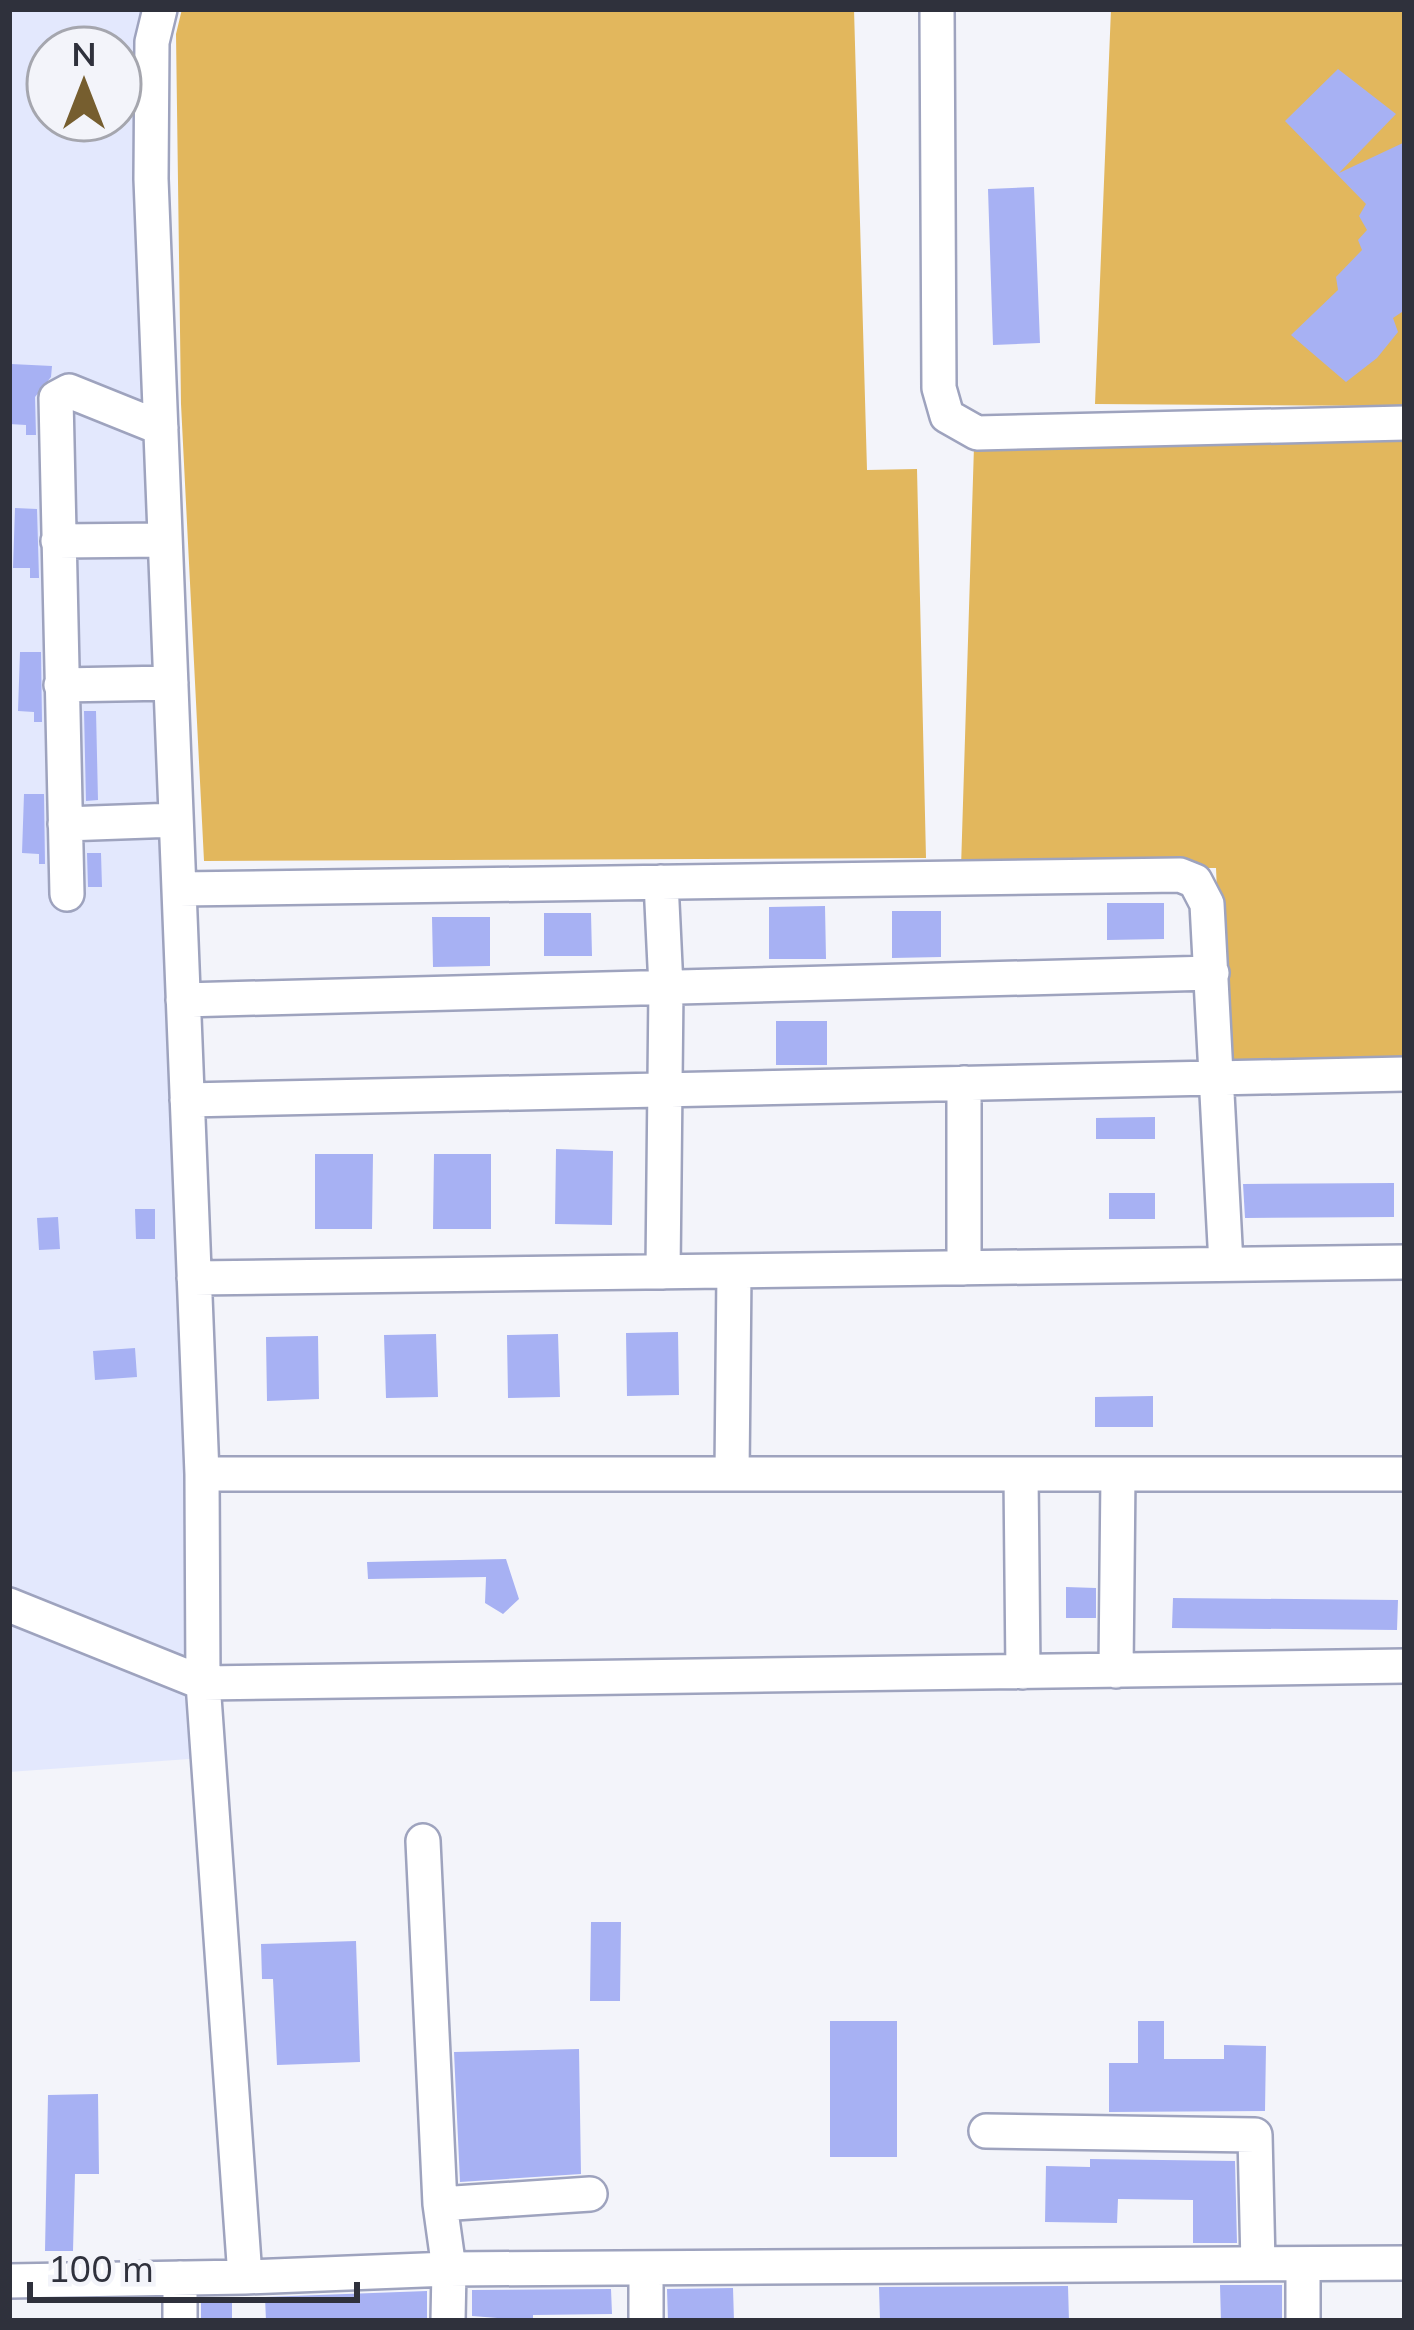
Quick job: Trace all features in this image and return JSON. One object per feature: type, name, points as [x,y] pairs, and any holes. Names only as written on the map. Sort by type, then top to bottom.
[{"type":"lane","points":[[160,9],[152,42],[151,179],[202,1474],[203,1683],[245,2277]]},
{"type":"lane","points":[[937,9],[939,388],[947,416],[977,433],[1405,423]]},
{"type":"lane","points":[[67,895],[56,398],[69,391],[161,428]]},
{"type":"lane","points":[[58,541],[165,540]]},
{"type":"lane","points":[[61,685],[171,683]]},
{"type":"lane","points":[[65,824],[176,820]]},
{"type":"lane","points":[[179,890],[1180,874],[1196,881],[1207,904],[1220,1078],[1226,1264]]},
{"type":"lane","points":[[661,882],[666,987],[663,1272]]},
{"type":"lane","points":[[183,1000],[1212,973]]},
{"type":"lane","points":[[188,1100],[1405,1074]]},
{"type":"lane","points":[[964,1083],[964,1268]]},
{"type":"lane","points":[[194,1278],[1405,1262]]},
{"type":"lane","points":[[732,1474],[734,1270]]},
{"type":"lane","points":[[202,1474],[1405,1474]]},
{"type":"lane","points":[[1022,1474],[1023,1672]]},
{"type":"lane","points":[[1116,1671],[1118,1474]]},
{"type":"lane","points":[[9,1605],[203,1683],[1405,1666]]},
{"type":"lane","points":[[423,1841],[440,2204],[449,2269],[448,2321]]},
{"type":"lane","points":[[986,2132],[1255,2135],[1258,2264]]},
{"type":"lane","points":[[440,2204],[590,2194]]},
{"type":"lane","points":[[9,2281],[449,2269],[1405,2263]]},
{"type":"lane","points":[[1303,2264],[1303,2321]]},
{"type":"lane","points":[[646,2268],[646,2321]]},
{"type":"lane","points":[[180,2278],[180,2321]]},
{"type":"shaded area","points":[[9,9],[158,9],[203,1758],[9,1772]]},
{"type":"shaded area","points":[[182,9],[854,9],[867,470],[917,469],[926,858],[204,861],[181,404],[176,34]]},
{"type":"shaded area","points":[[1111,9],[1405,11],[1405,406],[1095,404]]},
{"type":"shaded area","points":[[1405,439],[1405,1058],[1224,1062],[1216,868],[961,868],[974,446]]},
{"type":"building","points":[[1338,69],[1396,114],[1339,173],[1405,142],[1405,310],[1393,318],[1398,332],[1377,358],[1346,382],[1291,335],[1338,290],[1336,277],[1362,250],[1358,240],[1367,230],[1359,216],[1366,204],[1285,121]]},
{"type":"building","points":[[1034,187],[1040,343],[993,345],[988,189]]},
{"type":"building","points":[[11,364],[52,366],[51,377],[35,397],[36,435],[26,435],[26,425],[9,424]]},
{"type":"building","points":[[15,508],[37,509],[39,578],[30,578],[30,568],[13,568]]},
{"type":"building","points":[[20,652],[41,652],[42,722],[34,722],[34,712],[18,711]]},
{"type":"building","points":[[84,711],[96,711],[98,800],[86,801]]},
{"type":"building","points":[[24,794],[44,794],[45,864],[39,864],[39,854],[22,853]]},
{"type":"building","points":[[87,853],[101,853],[102,887],[88,887]]},
{"type":"building","points":[[1107,903],[1164,903],[1164,939],[1107,940]]},
{"type":"building","points":[[825,906],[826,959],[769,959],[769,907]]},
{"type":"building","points":[[892,911],[941,911],[941,957],[892,958]]},
{"type":"building","points":[[544,913],[591,913],[592,956],[544,956]]},
{"type":"building","points":[[432,917],[490,917],[490,966],[433,967]]},
{"type":"building","points":[[776,1021],[827,1021],[827,1065],[776,1065]]},
{"type":"building","points":[[1155,1117],[1155,1139],[1096,1139],[1096,1118]]},
{"type":"building","points":[[556,1149],[613,1151],[612,1225],[555,1224]]},
{"type":"building","points":[[315,1154],[373,1154],[372,1229],[315,1229]]},
{"type":"building","points":[[434,1154],[491,1154],[491,1229],[433,1229]]},
{"type":"building","points":[[1394,1183],[1394,1217],[1245,1218],[1243,1184]]},
{"type":"building","points":[[1109,1193],[1155,1193],[1155,1219],[1109,1219]]},
{"type":"building","points":[[135,1209],[155,1209],[155,1239],[136,1239]]},
{"type":"building","points":[[58,1217],[60,1249],[39,1250],[37,1218]]},
{"type":"building","points":[[678,1332],[679,1395],[627,1396],[626,1333]]},
{"type":"building","points":[[436,1334],[438,1397],[386,1398],[384,1335]]},
{"type":"building","points":[[558,1334],[560,1397],[508,1398],[507,1335]]},
{"type":"building","points":[[318,1336],[319,1399],[267,1401],[266,1337]]},
{"type":"building","points":[[135,1348],[137,1377],[95,1380],[93,1351]]},
{"type":"building","points":[[1153,1396],[1153,1427],[1095,1427],[1095,1397]]},
{"type":"building","points":[[506,1559],[519,1599],[503,1614],[485,1603],[486,1577],[368,1579],[367,1562]]},
{"type":"building","points":[[1066,1587],[1096,1588],[1096,1618],[1066,1618]]},
{"type":"building","points":[[1173,1598],[1398,1600],[1397,1630],[1172,1628]]},
{"type":"building","points":[[591,1922],[621,1922],[620,2001],[590,2001]]},
{"type":"building","points":[[356,1941],[360,2062],[277,2065],[273,1979],[262,1979],[261,1944]]},
{"type":"building","points":[[830,2021],[897,2021],[897,2157],[830,2157]]},
{"type":"building","points":[[1138,2021],[1164,2021],[1164,2059],[1224,2059],[1224,2045],[1266,2046],[1265,2111],[1109,2112],[1109,2063],[1138,2063]]},
{"type":"building","points":[[579,2049],[581,2174],[460,2182],[454,2052]]},
{"type":"building","points":[[98,2094],[99,2174],[75,2174],[73,2251],[45,2251],[48,2095]]},
{"type":"building","points":[[1090,2159],[1235,2161],[1237,2243],[1193,2243],[1193,2200],[1118,2199],[1117,2223],[1045,2222],[1046,2166],[1090,2167]]},
{"type":"building","points":[[1220,2285],[1282,2285],[1282,2321],[1221,2321]]},
{"type":"building","points":[[1068,2286],[1069,2321],[880,2321],[879,2287]]},
{"type":"building","points":[[733,2288],[734,2321],[668,2321],[667,2289]]},
{"type":"building","points":[[611,2289],[612,2314],[533,2315],[533,2321],[472,2316],[472,2290]]},
{"type":"building","points":[[427,2291],[427,2321],[266,2321],[265,2297]]},
{"type":"building","points":[[201,2301],[232,2301],[232,2321],[201,2321]]}]
